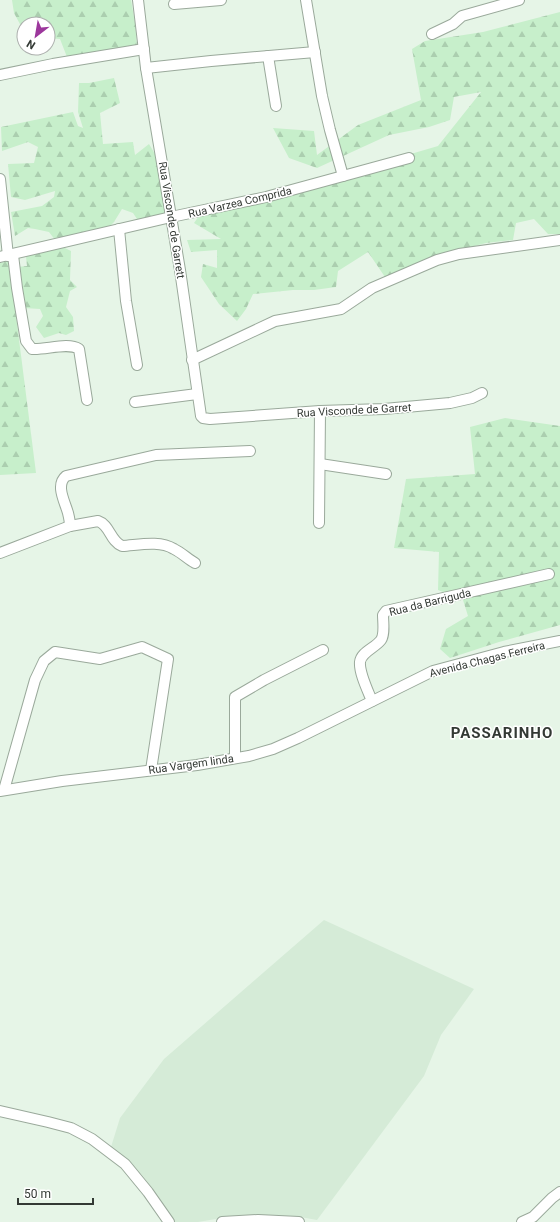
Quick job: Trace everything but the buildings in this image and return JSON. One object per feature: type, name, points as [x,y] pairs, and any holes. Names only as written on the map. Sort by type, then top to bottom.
[{"type":"street","name":"Rua Visconde de Garrett","points":[[138,0],[146,68],[171,217],[201,416],[203,418],[210,419],[224,418]]},
{"type":"street","points":[[174,4],[221,0]]},
{"type":"street","points":[[306,0],[326,114],[343,176]]},
{"type":"street","points":[[432,34],[453,24],[462,16],[519,0]]},
{"type":"street","points":[[0,75],[53,64],[144,49]]},
{"type":"street","points":[[146,68],[315,52]]},
{"type":"street","points":[[268,56],[276,106]]},
{"type":"street","name":"Rua Varzea Comprida","points":[[7,256],[171,217],[266,197],[409,158]]},
{"type":"street","points":[[0,179],[7,256],[20,306],[26,341],[32,349],[38,350],[76,346],[79,349],[87,400]]},
{"type":"street","points":[[119,229],[126,301],[137,365]]},
{"type":"street","points":[[192,360],[275,321],[341,309],[372,288],[437,260],[459,254],[560,240]]},
{"type":"street","name":"Rua Visconde de Garret","points":[[224,418],[320,411],[384,409],[450,403],[472,398],[482,393]]},
{"type":"street","points":[[135,402],[197,394]]},
{"type":"street","points":[[319,523],[320,411]]},
{"type":"street","points":[[65,528],[69,514],[61,487],[61,482],[66,476],[156,455],[250,451]]},
{"type":"street","points":[[320,464],[386,474]]},
{"type":"street","points":[[0,553],[65,528],[98,521],[106,526],[117,544],[122,546],[153,544],[164,545],[174,549],[195,564]]},
{"type":"street","name":"Rua da Barriguda","points":[[372,701],[361,672],[360,662],[363,655],[381,640],[383,633],[383,615],[386,611],[549,574]]},
{"type":"street","name":"Avenida Chagas Ferreira","points":[[372,701],[433,671],[504,652],[560,641]]},
{"type":"street","points":[[2,790],[35,680],[44,661],[55,652],[100,659],[142,647],[168,659],[151,770]]},
{"type":"street","name":"Rua Vargem linda","points":[[235,758],[235,697],[264,680],[324,650]]},
{"type":"street","name":"Rua Vargem linda","points":[[2,790],[197,765],[249,756],[273,749],[319,729],[372,701]]},
{"type":"street","points":[[0,1111],[71,1128],[92,1139],[125,1164],[148,1192],[169,1222]]},
{"type":"street","points":[[522,1222],[533,1217],[560,1192]]},
{"type":"street","points":[[222,1222],[258,1220],[298,1222]]},
{"type":"shaded area","points":[[324,920],[474,989],[441,1035],[424,1076],[317,1220],[295,1216],[239,1215],[198,1222],[175,1222],[143,1176],[111,1147],[120,1118],[164,1059]]},
{"type":"green space","points":[[12,0],[131,0],[137,47],[67,57],[60,39],[56,39],[56,16],[16,17]]},
{"type":"green space","points":[[560,12],[560,234],[548,234],[534,219],[516,223],[513,240],[486,243],[431,257],[385,277],[368,252],[338,271],[336,287],[253,294],[246,309],[237,321],[219,304],[201,277],[203,264],[217,268],[217,250],[191,252],[187,240],[221,239],[194,223],[199,216],[438,146],[481,92],[454,97],[450,120],[429,127],[389,135],[317,168],[289,158],[273,128],[314,131],[317,155],[358,125],[421,100],[412,49],[425,41],[483,32]]},
{"type":"green space","points":[[114,78],[120,103],[100,113],[103,144],[133,142],[135,155],[149,144],[155,154],[168,218],[137,219],[133,213],[122,209],[114,222],[108,228],[56,241],[49,232],[28,228],[15,236],[11,212],[42,206],[54,197],[55,191],[25,200],[11,197],[8,164],[34,163],[38,147],[28,142],[2,151],[1,127],[73,112],[78,126],[83,128],[78,112],[79,83],[89,83]]},
{"type":"green space","points":[[57,244],[71,251],[70,280],[77,287],[70,291],[66,307],[73,317],[74,331],[66,335],[59,333],[44,338],[36,327],[43,316],[40,309],[24,308],[17,267],[27,266],[26,257],[39,248]]},
{"type":"green space","points":[[9,261],[36,473],[0,475],[0,263]]},
{"type":"green space","points":[[505,418],[560,426],[560,625],[499,642],[450,658],[440,649],[446,629],[468,616],[463,600],[438,590],[439,552],[394,548],[406,479],[475,474],[470,427]]},
{"type":"district","name":"PASSARINHO","points":[[502,733]]}]
